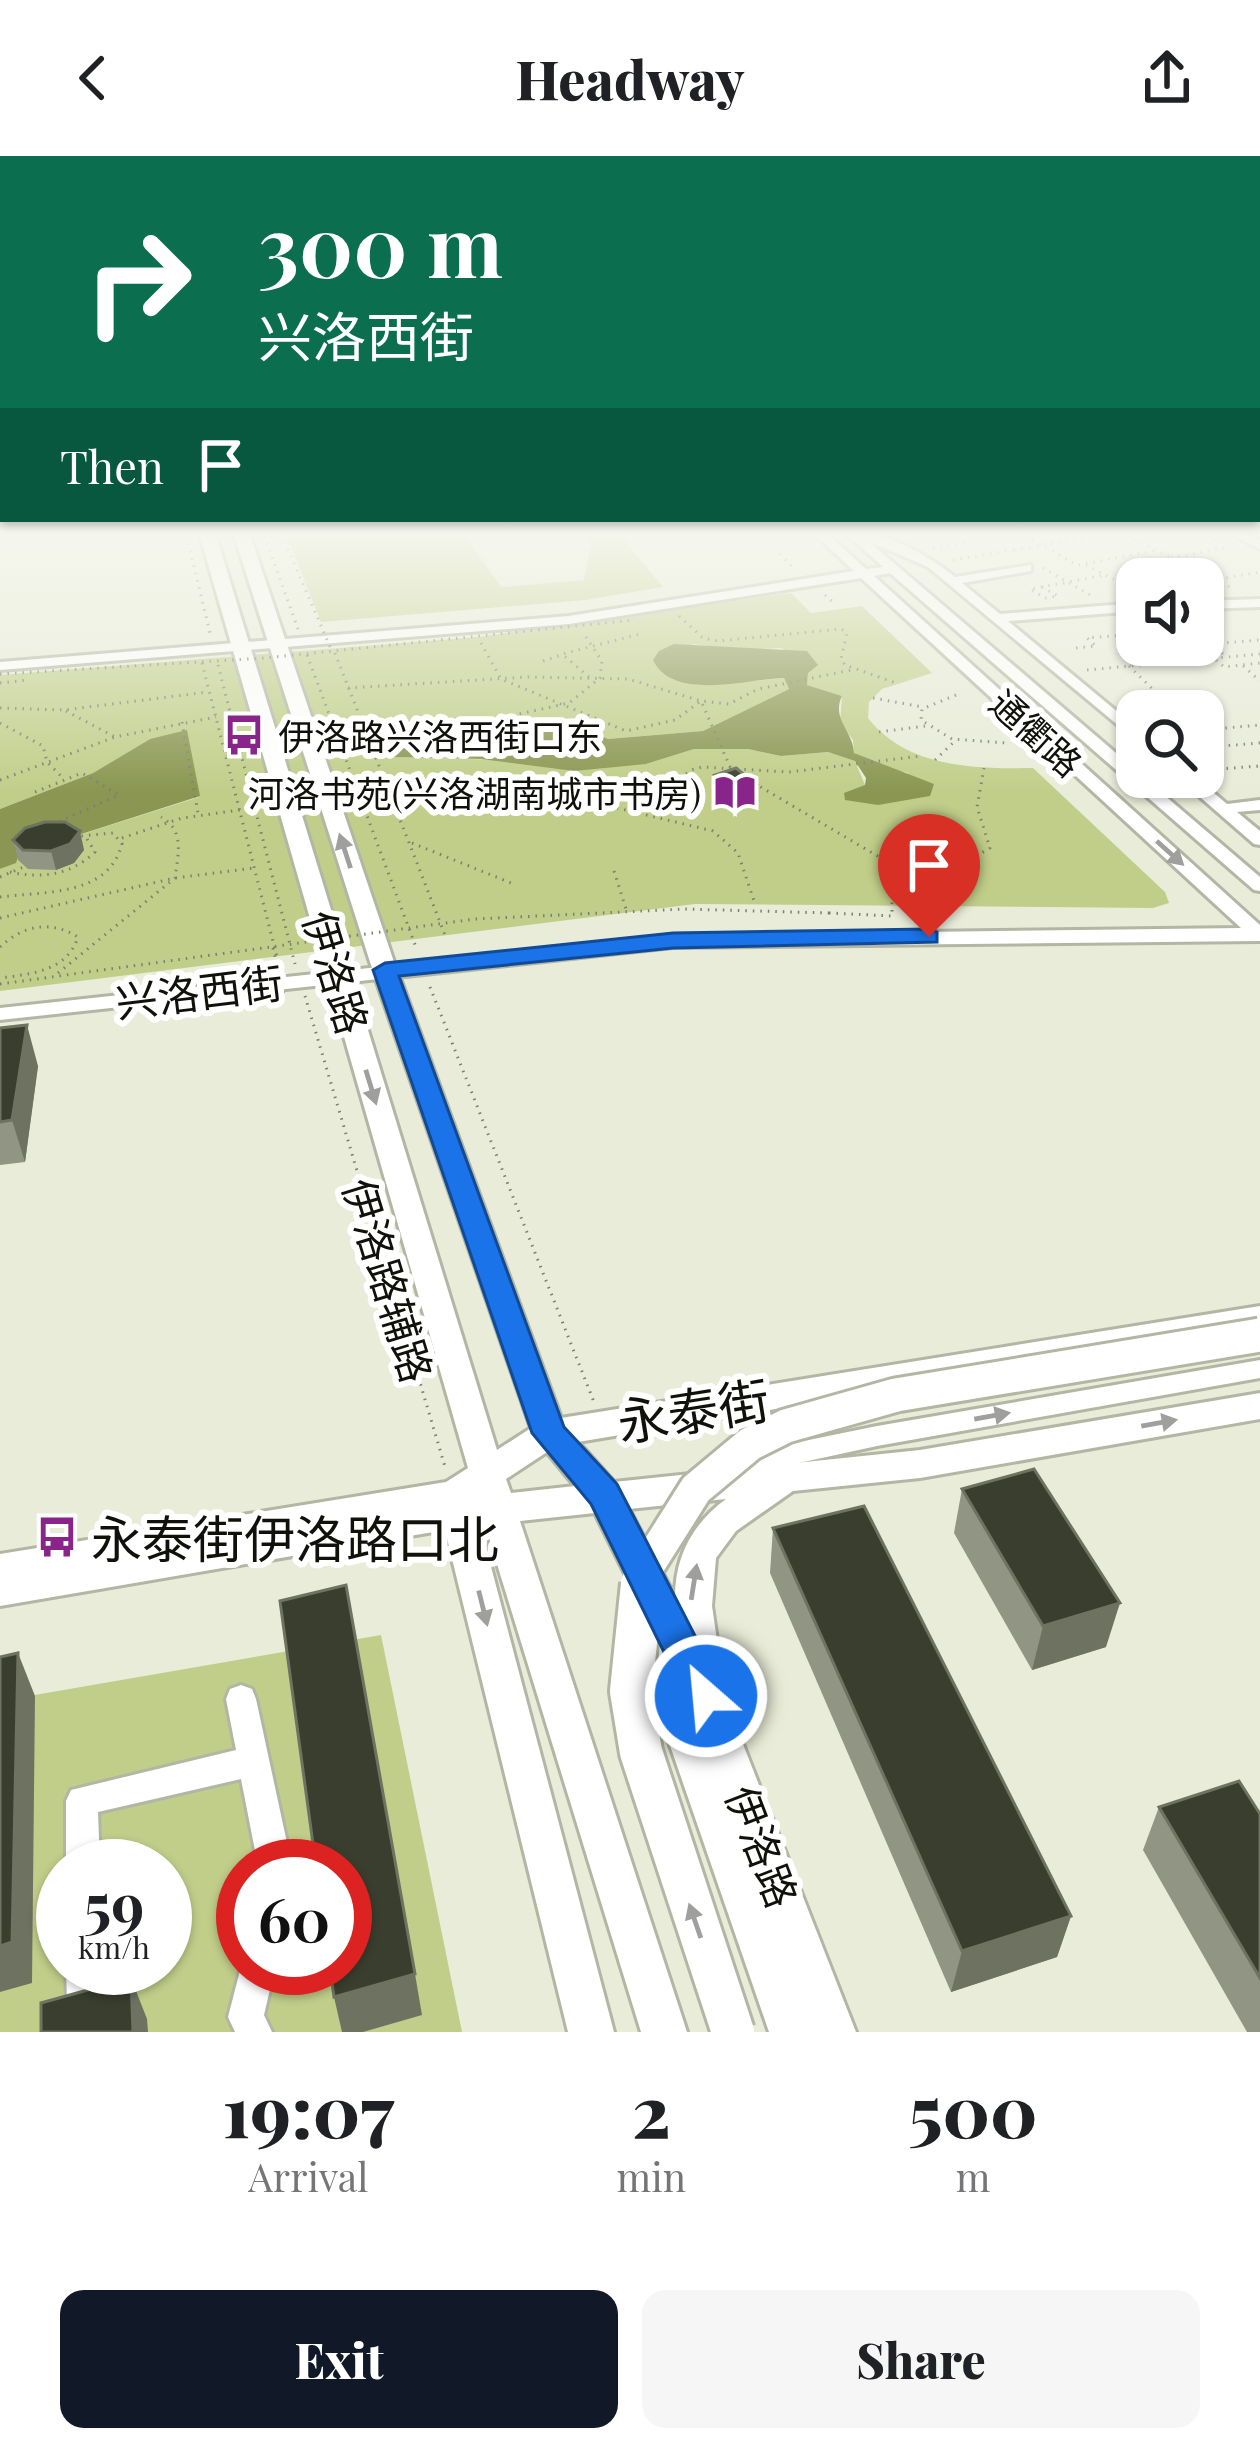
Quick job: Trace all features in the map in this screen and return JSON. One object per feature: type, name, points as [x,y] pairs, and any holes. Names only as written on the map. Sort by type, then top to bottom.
[{"type":"main road","name":"伊洛路","points":[[231,617],[336,971],[474,1497],[578,1757],[664,2032]]},
{"type":"main road","name":"伊洛路","points":[[268,617],[383,966],[550,1433],[604,1495]]},
{"type":"main road","name":"永泰街","points":[[0,1590],[474,1497],[550,1433],[1260,1317]]},
{"type":"main road","points":[[733,2032],[641,1752],[631,1691],[643,1573],[696,1489],[750,1444],[786,1426],[896,1395],[1260,1335]]},
{"type":"main road","name":"永泰街","points":[[0,1570],[474,1497],[604,1495],[920,1464],[1260,1406]]},
{"type":"main road","points":[[690,1703],[689,1588],[702,1548],[737,1506],[782,1485],[920,1464]]},
{"type":"main road","points":[[604,1495],[690,1703],[792,2032]]},
{"type":"main road","points":[[474,1497],[591,2032]]},
{"type":"main road","name":"伊洛路","points":[[690,1703],[833,2032]]},
{"type":"street","points":[[0,667],[589,617]]},
{"type":"street","name":"通衢路","points":[[911,617],[1257,930]]},
{"type":"street","name":"通衢路","points":[[947,617],[1116,759]]},
{"type":"street","points":[[998,618],[1018,617]]},
{"type":"street","points":[[998,618],[1116,718]]},
{"type":"street","points":[[955,657],[988,652],[1061,672]]},
{"type":"street","points":[[1092,782],[1116,777]]},
{"type":"street","name":"通衢路","points":[[1161,798],[1260,886]]},
{"type":"street","points":[[1210,798],[1260,841]]},
{"type":"street","points":[[1223,809],[1260,805]]},
{"type":"street","name":"兴洛西街","points":[[0,1010],[383,966],[673,940],[1257,930]]},
{"type":"street","points":[[604,1495],[877,1436],[1260,1369]]},
{"type":"street","points":[[241,1699],[270,1839]]},
{"type":"street","points":[[83,1839],[82,1801],[254,1761]]},
{"type":"street","points":[[65,2032],[85,2007],[85,1995]]},
{"type":"street","points":[[251,1995],[246,2018],[254,2032]]},
{"type":"path","name":"伊洛路辅路","points":[[206,617],[298,975],[474,1497]]},
{"type":"path","points":[[318,617],[445,935]]},
{"type":"path","points":[[679,617],[692,631],[718,641],[841,629],[847,633],[841,659],[851,670],[896,683]]},
{"type":"path","points":[[0,667],[333,651],[634,620]]},
{"type":"path","points":[[363,728],[492,720],[569,704],[600,679],[602,662],[595,645],[575,626]]},
{"type":"path","points":[[543,661],[640,634]]},
{"type":"path","points":[[1076,648],[1096,646],[1087,638],[1116,636]]},
{"type":"path","points":[[478,638],[501,679],[626,731],[675,720],[700,701]]},
{"type":"path","points":[[1227,657],[1212,644],[1260,640]]},
{"type":"path","points":[[562,654],[590,678]]},
{"type":"path","points":[[1224,657],[1260,654]]},
{"type":"path","points":[[202,662],[277,957]]},
{"type":"path","points":[[1223,666],[1260,663]]},
{"type":"path","points":[[1242,665],[1260,680]]},
{"type":"path","points":[[1061,672],[1131,666],[1154,690]]},
{"type":"path","points":[[348,688],[501,679],[628,679],[700,701],[729,704],[750,688],[823,683],[851,670]]},
{"type":"path","points":[[0,708],[64,710],[209,692]]},
{"type":"path","points":[[873,698],[925,708],[956,695]]},
{"type":"path","points":[[700,701],[727,767],[918,880]]},
{"type":"path","points":[[925,708],[921,720],[957,740],[1007,743]]},
{"type":"path","points":[[64,710],[115,737]]},
{"type":"path","points":[[0,780],[115,737],[216,717]]},
{"type":"path","points":[[182,721],[198,816]]},
{"type":"path","points":[[0,723],[43,746],[47,761],[64,780]]},
{"type":"path","points":[[1224,728],[1260,724]]},
{"type":"path","points":[[1251,725],[1260,734]]},
{"type":"path","points":[[879,732],[927,726]]},
{"type":"path","points":[[934,760],[957,740]]},
{"type":"path","points":[[1224,746],[1260,743]]},
{"type":"path","points":[[340,746],[602,1423]]},
{"type":"path","points":[[637,812],[691,770],[727,767],[789,772],[921,756]]},
{"type":"path","points":[[1224,769],[1260,766]]},
{"type":"path","points":[[0,984],[416,926],[561,912],[892,916],[892,895],[898,885],[944,875],[991,848],[977,807],[984,768]]},
{"type":"path","points":[[10,872],[47,877],[69,872],[95,852],[84,838],[55,820],[119,795],[82,773],[34,792]]},
{"type":"path","points":[[387,791],[526,786],[713,831],[738,853],[755,904]]},
{"type":"path","points":[[77,844],[106,833],[120,839],[170,822],[240,810]]},
{"type":"path","points":[[58,973],[176,878],[179,844],[170,822],[160,818]]},
{"type":"path","points":[[0,897],[55,893],[92,881],[122,853],[120,839]]},
{"type":"path","points":[[407,842],[516,885]]},
{"type":"path","points":[[0,877],[41,859]]},
{"type":"path","points":[[0,918],[176,878],[255,868]]},
{"type":"path","points":[[614,871],[627,911]]},
{"type":"path","points":[[0,947],[15,934],[44,926],[60,927],[79,938],[72,955],[59,964],[0,977]]},
{"type":"path","points":[[273,947],[284,996]]},
{"type":"shaded area","points":[[319,617],[387,617],[321,622]]},
{"type":"shaded area","points":[[623,617],[873,617],[932,673],[882,689],[869,702],[868,718],[884,735],[943,762],[1033,768],[1165,892],[1169,903],[1153,908],[695,904],[0,991],[0,869],[15,863],[19,854],[199,797],[150,739],[93,773],[0,809],[0,675],[478,637]],"holes":[[[693,644],[738,650],[782,648],[808,673],[807,685],[842,696],[840,723],[853,740],[854,753],[882,768],[909,773],[865,785],[855,761],[828,752],[781,756],[748,749],[694,749],[646,764],[392,757],[391,749],[577,724],[608,739],[703,731],[789,689],[784,678],[710,685],[672,679]]]},
{"type":"shaded area","points":[[674,644],[807,651],[818,665],[808,673],[807,685],[842,696],[839,712],[854,753],[934,784],[930,796],[878,805],[845,800],[844,793],[865,785],[866,778],[855,761],[828,752],[781,756],[748,749],[694,749],[646,764],[574,771],[481,759],[391,757],[390,749],[577,724],[608,739],[703,731],[789,689],[784,678],[712,685],[677,681],[653,660]]},
{"type":"shaded area","points":[[187,730],[200,796],[19,854],[16,863],[0,869],[0,809],[93,773],[150,739]]},
{"type":"shaded area","points":[[381,1635],[462,2032],[0,2032],[0,1701]]},
{"type":"building","points":[[736,768],[756,784],[735,790],[715,775]]},
{"type":"building","points":[[65,822],[80,831],[70,844],[51,851],[23,850],[13,840],[25,828]]},
{"type":"building","points":[[27,1025],[12,1120],[0,1122],[0,1028]]},
{"type":"building","points":[[1034,1469],[1120,1603],[1043,1626],[962,1489]]},
{"type":"building","points":[[864,1506],[1071,1916],[962,1951],[773,1528]]},
{"type":"building","points":[[346,1585],[415,1974],[372,1986],[372,1839],[312,1839],[280,1601]]},
{"type":"building","points":[[18,1653],[12,1942],[0,1946],[0,1657]]},
{"type":"building","points":[[1239,1781],[1260,1814],[1260,1978],[1159,1807]]},
{"type":"building","points":[[70,1995],[132,1995],[133,2032],[41,2032],[41,2003]]},
{"type":"waterway","points":[[382,754],[391,753]]},
{"type":"place","name":"伊洛路兴洛西街口东","points":[[244,735]]},
{"type":"place","name":"河洛书苑(兴洛湖南城市书房)","points":[[735,792]]},
{"type":"place","name":"永泰街伊洛路口北","points":[[57,1537]]},
{"type":"route","points":[[706,1696],[604,1495],[550,1433],[385,970],[673,940],[929,937]]}]
